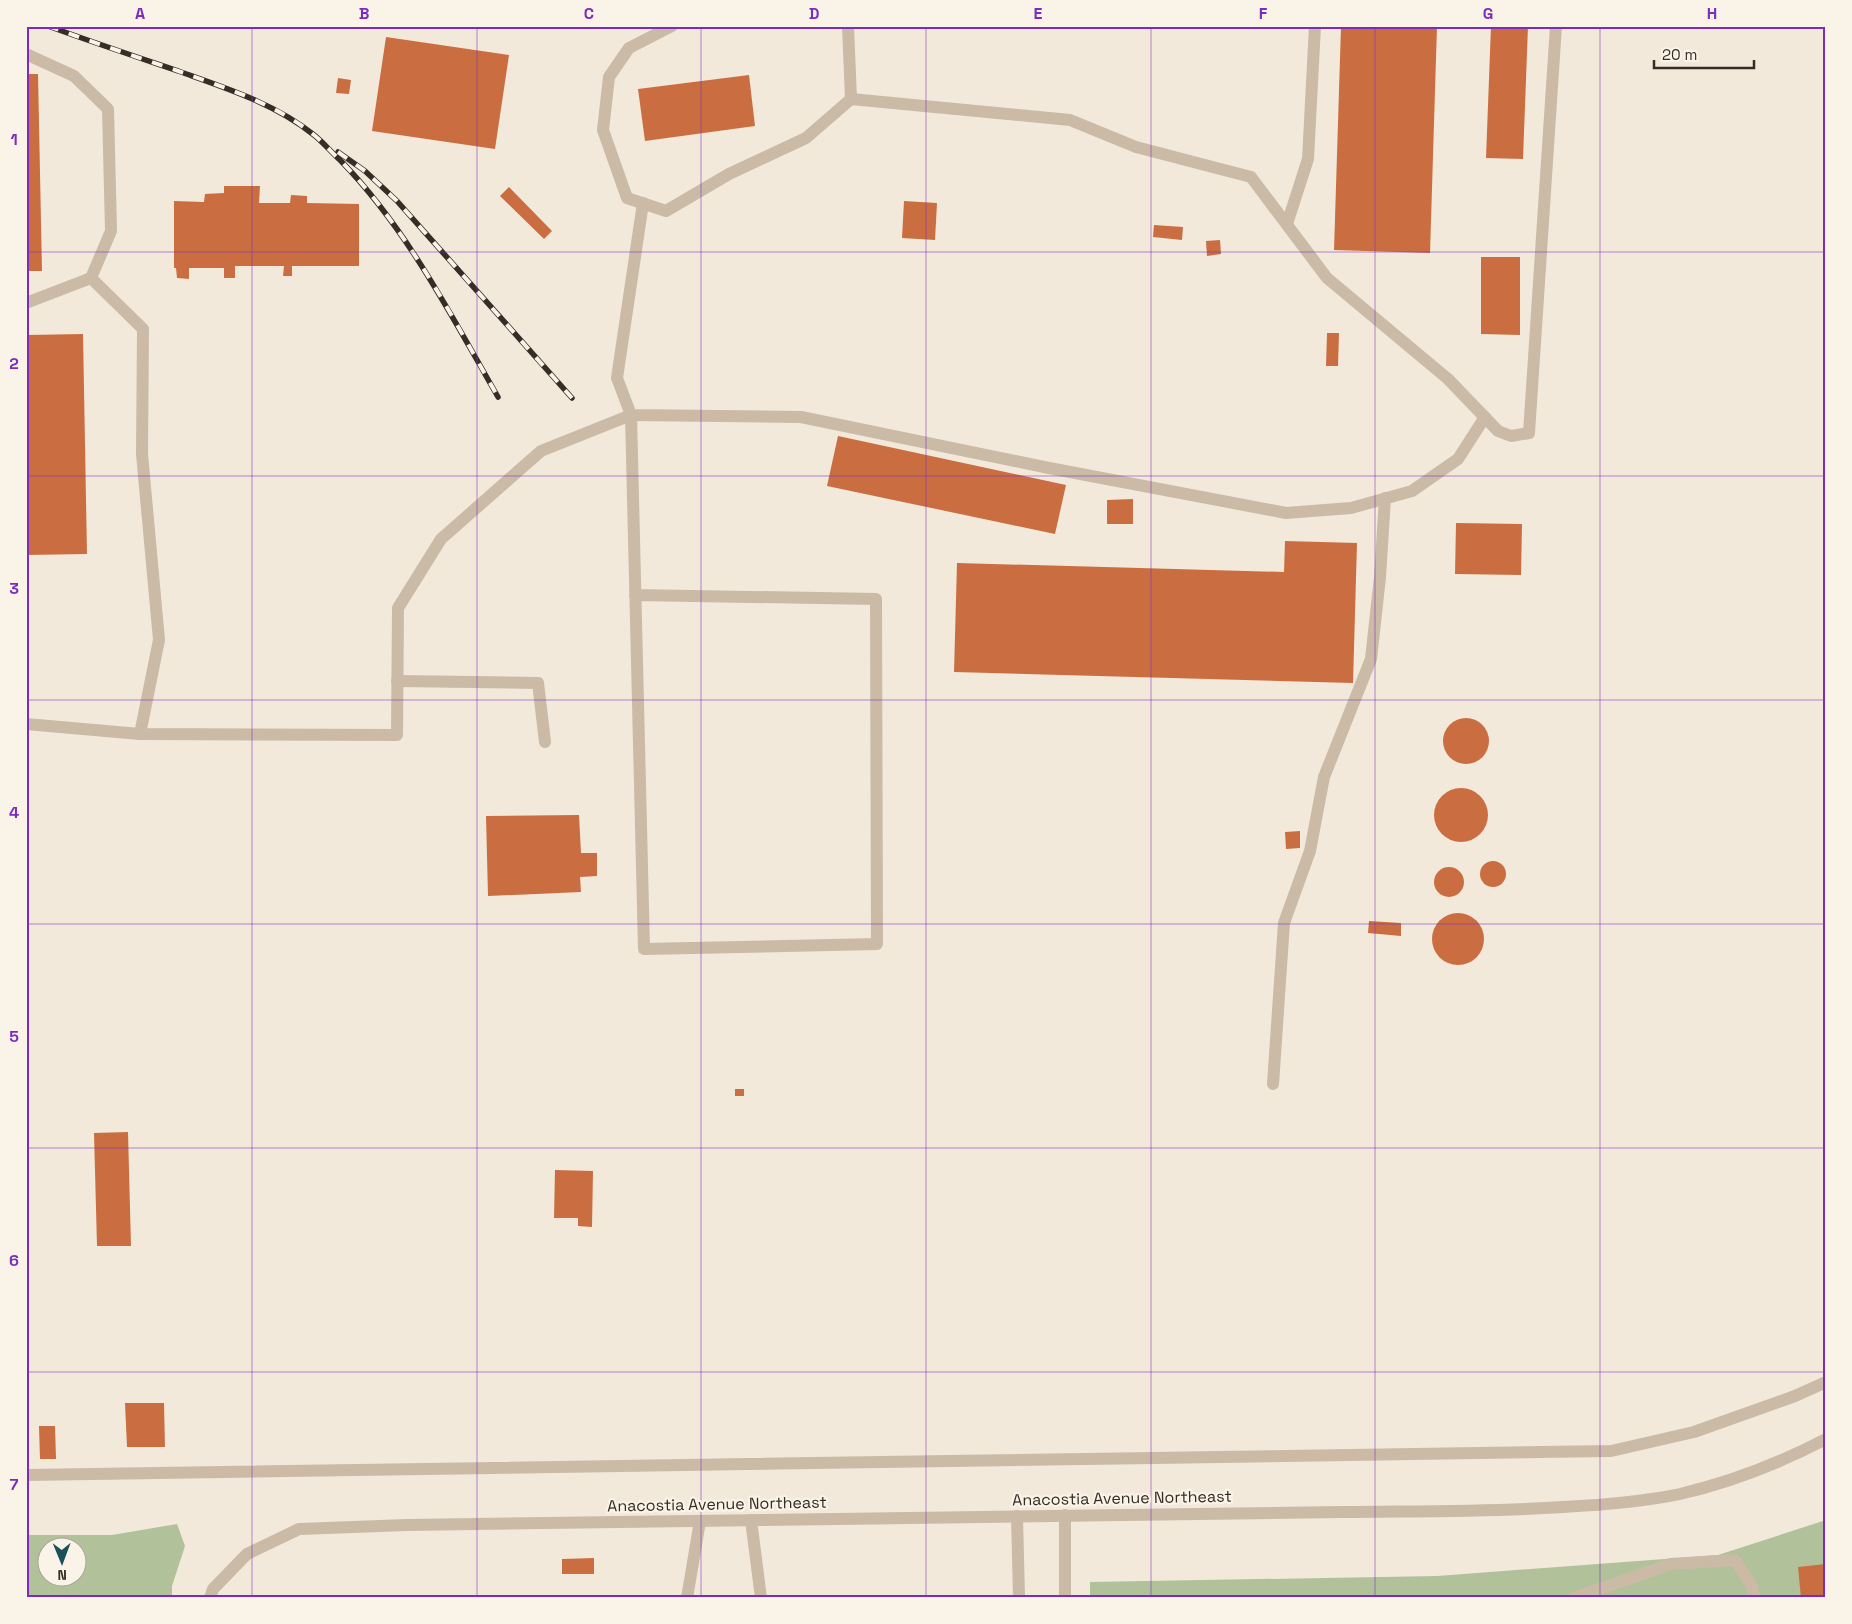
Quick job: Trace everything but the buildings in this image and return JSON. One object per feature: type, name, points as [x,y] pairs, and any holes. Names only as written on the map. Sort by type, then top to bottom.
[{"type":"street","points":[[672,26],[629,48],[609,76],[603,130],[627,198],[666,211],[729,174],[806,138],[851,99],[1070,120],[1136,147],[1251,178],[1327,278],[1448,380],[1498,431],[1511,436],[1529,433],[1556,26]]},
{"type":"street","points":[[848,26],[851,99]]},
{"type":"street","points":[[1287,224],[1308,159],[1315,26]]},
{"type":"street","points":[[26,54],[74,76],[108,109],[111,231],[91,278],[26,303]]},
{"type":"street","points":[[635,595],[876,599],[877,944],[644,949],[635,595],[631,416],[618,378],[643,203]]},
{"type":"street","points":[[91,278],[142,329],[142,454],[159,640],[140,734]]},
{"type":"street","points":[[26,724],[140,734],[397,735],[398,608],[441,539],[541,451],[631,416],[801,417],[1286,514],[1351,508],[1412,491],[1458,458],[1485,417]]},
{"type":"street","points":[[1273,1084],[1284,923],[1310,851],[1324,777],[1371,659],[1380,576],[1385,498]]},
{"type":"street","points":[[397,681],[538,683],[545,742]]},
{"type":"street","points":[[26,1475],[1611,1451],[1694,1432],[1795,1396],[1826,1382]]},
{"type":"street","name":"Anacostia Avenue Northeast","points":[[210,1598],[213,1589],[247,1554],[299,1529],[407,1524],[1343,1512],[1527,1509],[1606,1505],[1652,1499],[1706,1487],[1758,1470],[1826,1439]]},
{"type":"street","points":[[1065,1515],[1065,1598]]},
{"type":"street","points":[[1017,1516],[1019,1598]]},
{"type":"street","points":[[688,1598],[700,1520]]},
{"type":"street","points":[[751,1520],[761,1598]]},
{"type":"street","points":[[1574,1598],[1671,1564],[1735,1560],[1752,1586],[1754,1598]]},
{"type":"green space","points":[[1826,1520],[1826,1598],[1090,1598],[1090,1582],[1437,1576],[1718,1555]]},
{"type":"green space","points":[[177,1524],[185,1546],[172,1586],[172,1598],[26,1598],[26,1535],[112,1535]]},
{"type":"railway","points":[[48,26],[233,91],[284,114],[314,135],[365,187],[387,215],[427,274],[498,397]]},
{"type":"railway","points":[[338,152],[365,171],[397,201],[572,398]]}]
